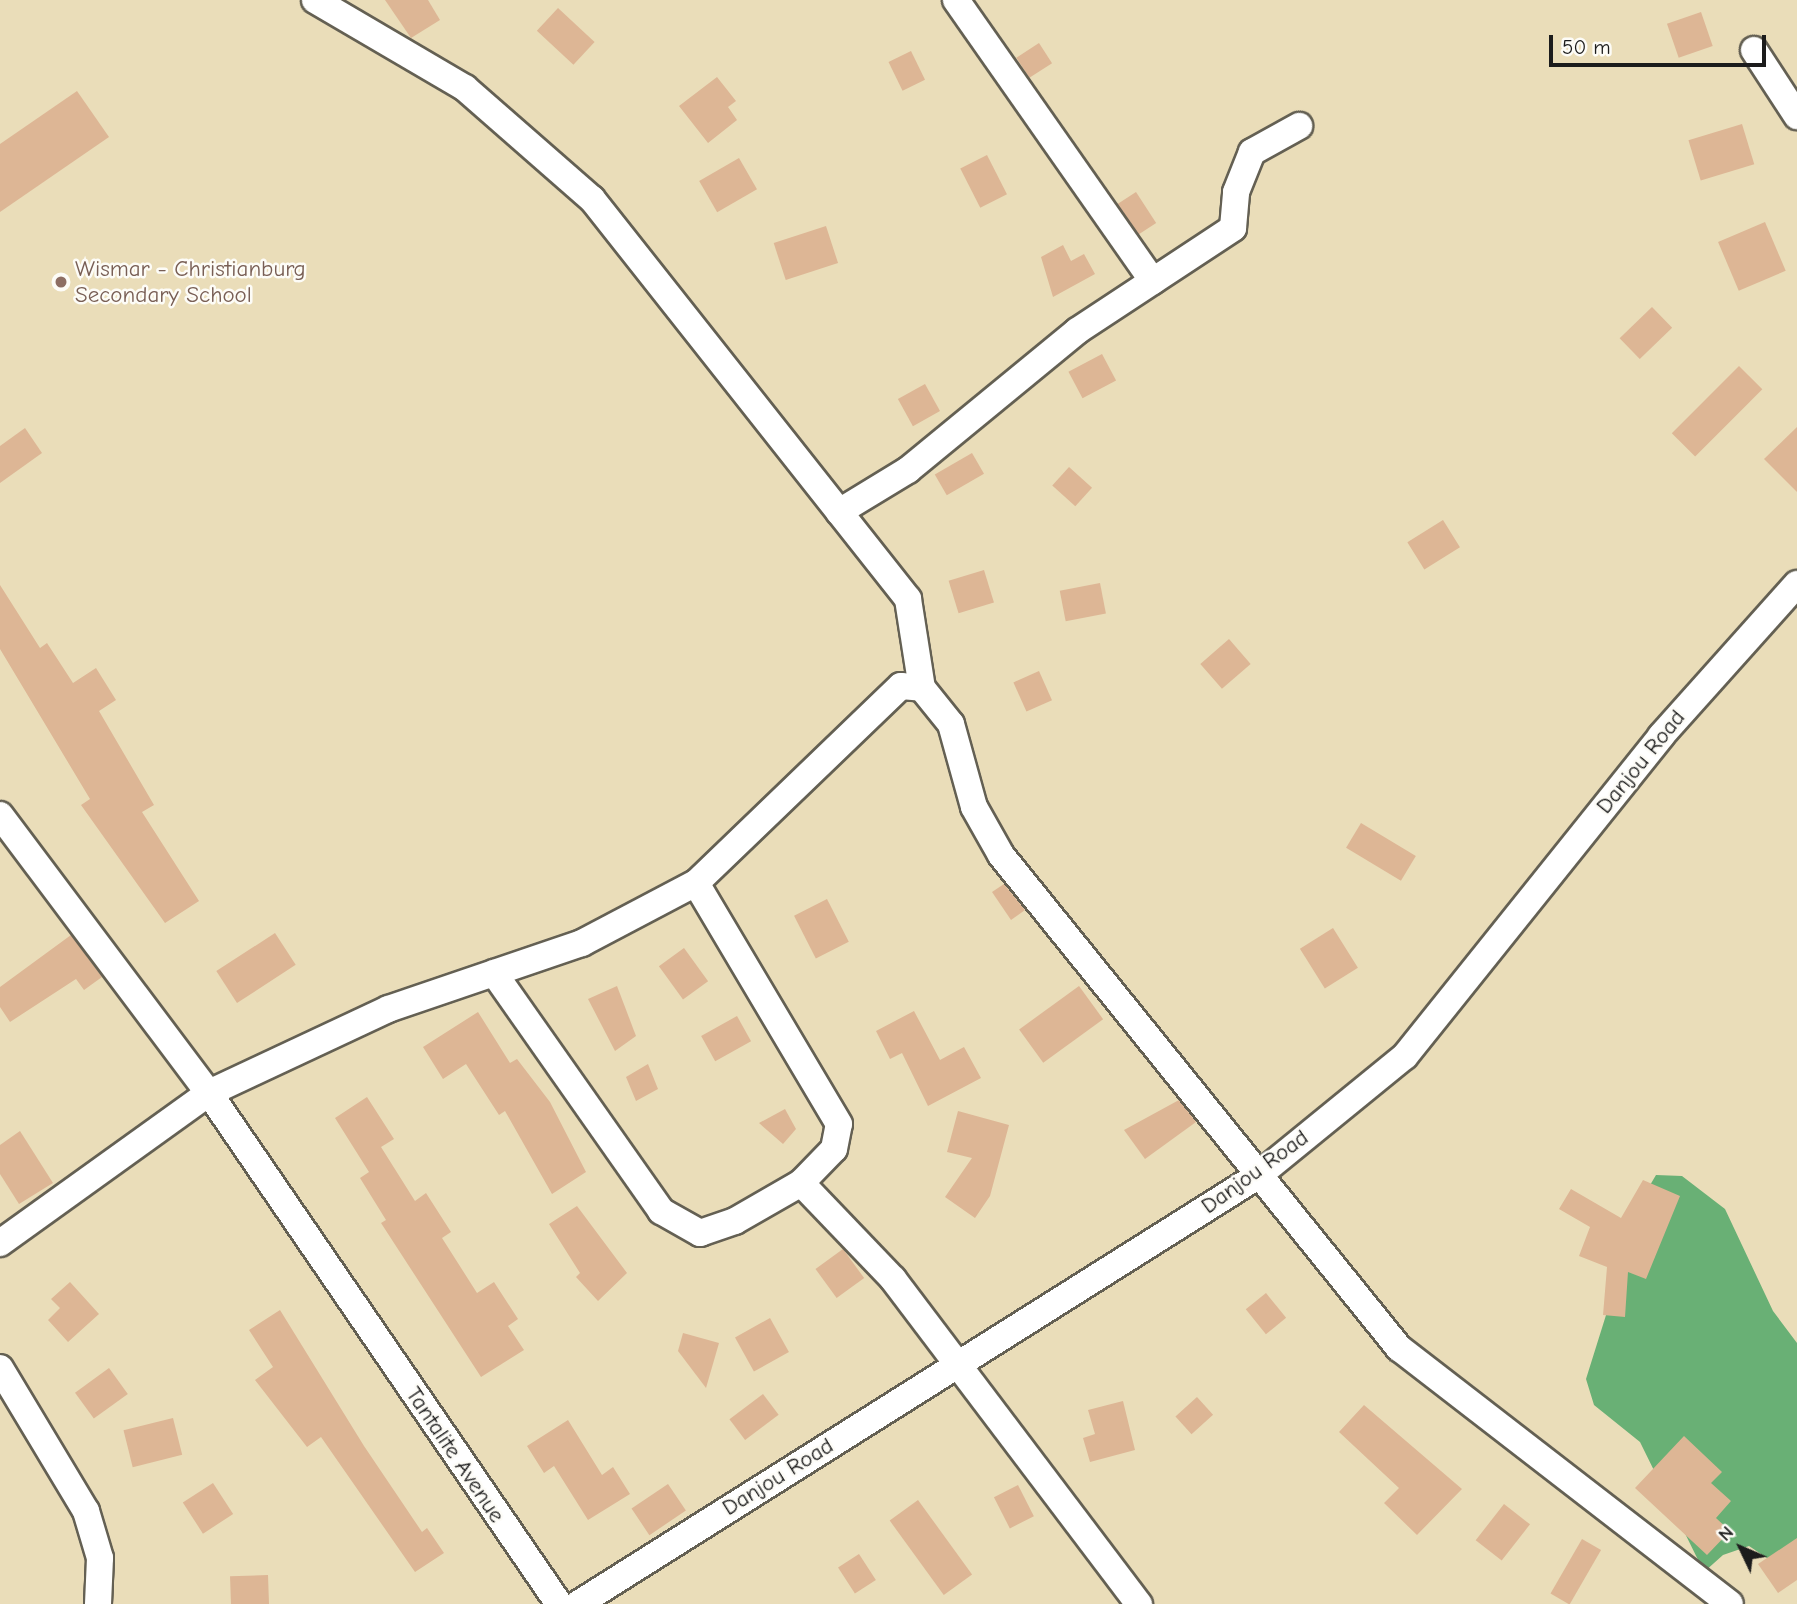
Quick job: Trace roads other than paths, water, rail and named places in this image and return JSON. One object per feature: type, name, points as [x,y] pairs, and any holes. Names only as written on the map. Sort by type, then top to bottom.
[{"type":"street","points":[[315,0],[465,88],[592,199],[908,599],[922,688],[951,724],[974,807],[1001,855],[1399,1348],[1730,1604]]},
{"type":"street","points":[[956,0],[1153,281]]},
{"type":"street","points":[[1754,50],[1797,116]]},
{"type":"street","points":[[839,512],[908,470],[1067,339],[1233,228],[1236,192],[1252,152],[1299,126]]},
{"type":"street","name":"Danjou Road","points":[[578,1604],[1259,1175],[1405,1056],[1745,638],[1797,584]]},
{"type":"street","points":[[0,1243],[209,1093],[388,1009],[582,943],[696,883],[901,686],[922,688]]},
{"type":"street","name":"Tantalite Avenue","points":[[0,815],[209,1093],[559,1604]]},
{"type":"street","points":[[494,973],[661,1211],[680,1227],[700,1233],[735,1221],[801,1183],[834,1150],[839,1124],[696,883]]},
{"type":"street","points":[[801,1183],[893,1279],[1139,1604]]},
{"type":"street","points":[[0,1368],[86,1511],[100,1558],[98,1604]]},
{"type":"place","name":"Wismar - Christianburg Secondary School","points":[[61,282]]}]
